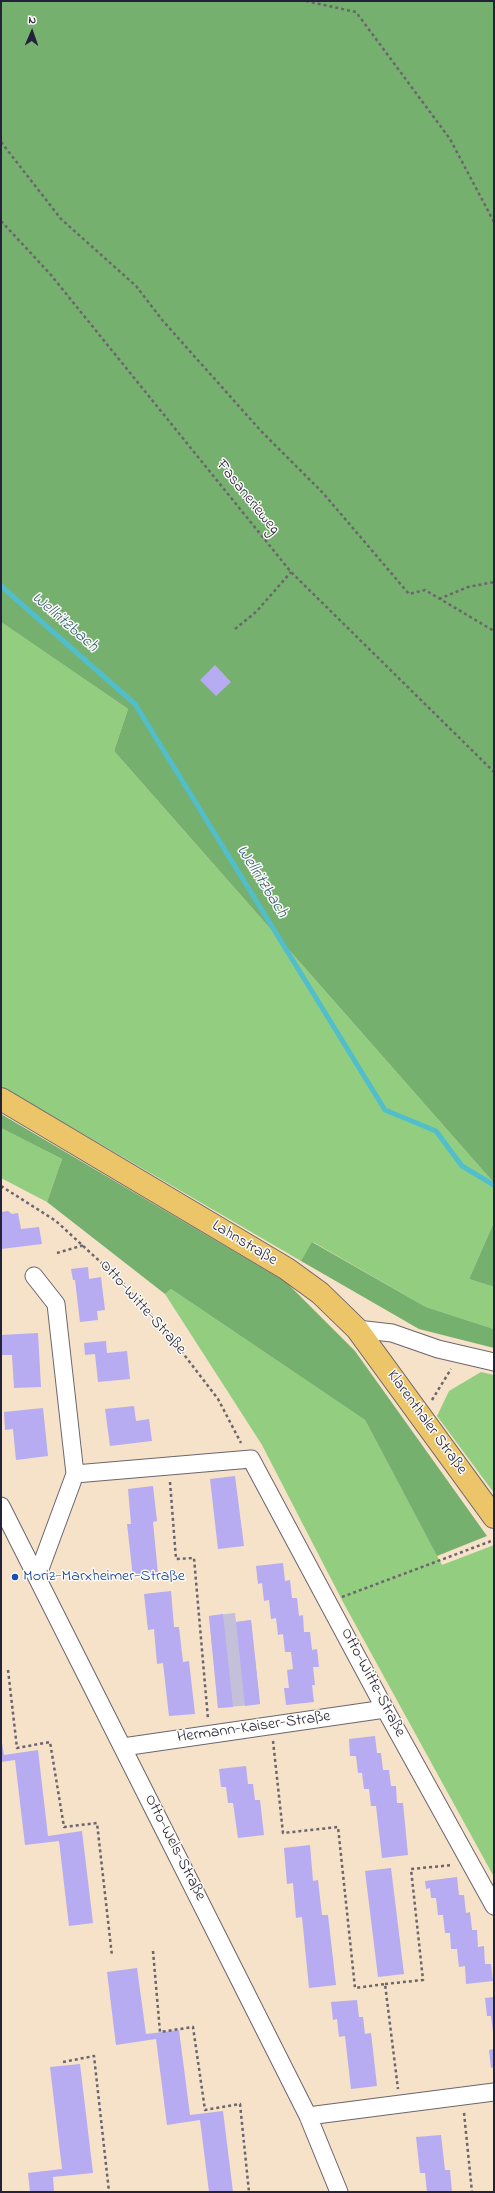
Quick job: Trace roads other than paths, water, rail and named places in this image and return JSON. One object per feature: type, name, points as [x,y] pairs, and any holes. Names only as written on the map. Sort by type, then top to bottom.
[{"type":"main road","name":"Lahnstraße","points":[[1,1099],[287,1269],[320,1293],[357,1329]]},
{"type":"main road","name":"Klarenthaler Straße","points":[[357,1329],[494,1517]]},
{"type":"street","points":[[34,1276],[56,1304],[75,1474],[37,1577]]},
{"type":"street","points":[[357,1329],[392,1333],[460,1355],[494,1362]]},
{"type":"street","name":"Otto-Witte-Straße","points":[[75,1474],[251,1459],[494,1906]]},
{"type":"street","name":"Otto-Wels-Straße","points":[[1,1506],[308,2116],[339,2192]]},
{"type":"street","name":"Hermann-Kaiser-Straße","points":[[123,1747],[385,1708]]},
{"type":"street","points":[[308,2116],[494,2092]]},
{"type":"waterway","name":"Wellritzbach","points":[[1,586],[135,704],[385,1110],[436,1131],[462,1166],[494,1185]]},
{"type":"place","name":"Moriz-Marxheimer-Straße","points":[[15,1577]]}]
